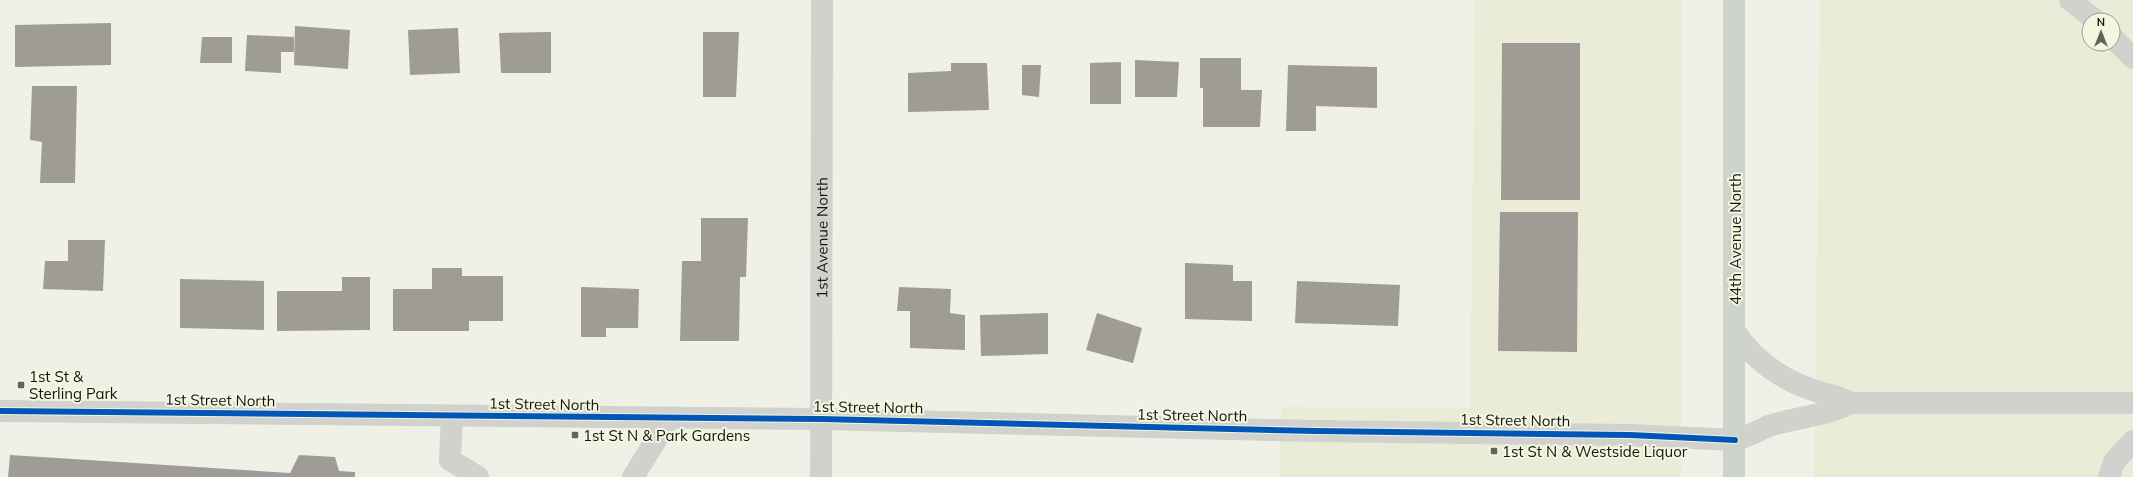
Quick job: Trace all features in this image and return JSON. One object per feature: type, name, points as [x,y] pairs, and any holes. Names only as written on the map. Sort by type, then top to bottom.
[{"type":"main road","name":"44th Avenue North","points":[[1734,0],[1734,477]]},
{"type":"street","name":"1st Avenue North","points":[[821,477],[822,0]]},
{"type":"street","points":[[2070,0],[2085,12]]},
{"type":"street","points":[[2121,46],[2133,58]]},
{"type":"street","points":[[1735,332],[1751,354],[1777,374],[1812,390],[1842,397],[1850,403]]},
{"type":"street","points":[[1735,440],[1748,437],[1770,426],[1839,409],[1850,403],[2133,403]]},
{"type":"street","name":"1st Street North","points":[[0,411],[669,419],[821,419],[1316,431],[1630,435],[1735,440]]},
{"type":"street","points":[[452,416],[450,460],[478,477]]},
{"type":"street","points":[[633,477],[669,419]]},
{"type":"street","points":[[2109,477],[2114,462],[2133,441]]},
{"type":"shaded area","points":[[1475,0],[1682,0],[1681,477],[1279,477],[1281,407],[1470,408]]},
{"type":"shaded area","points":[[1820,0],[2133,0],[2133,477],[1814,477]]},
{"type":"building","points":[[111,23],[111,65],[15,67],[15,25]]},
{"type":"building","points":[[295,26],[350,30],[348,69],[294,65]]},
{"type":"building","points":[[458,28],[460,73],[410,75],[408,30]]},
{"type":"building","points":[[551,32],[551,73],[501,73],[499,33]]},
{"type":"building","points":[[703,32],[739,32],[736,97],[703,97]]},
{"type":"building","points":[[247,35],[294,37],[294,52],[281,52],[281,73],[245,71]]},
{"type":"building","points":[[202,37],[232,37],[232,63],[200,63]]},
{"type":"building","points":[[1502,43],[1580,43],[1580,200],[1501,200]]},
{"type":"building","points":[[1200,58],[1241,58],[1241,90],[1262,90],[1260,127],[1203,127],[1203,88],[1200,88]]},
{"type":"building","points":[[1135,60],[1179,62],[1177,97],[1135,97]]},
{"type":"building","points":[[1121,62],[1121,104],[1090,104],[1090,63]]},
{"type":"building","points":[[951,63],[987,63],[989,110],[908,112],[908,73],[951,71]]},
{"type":"building","points":[[1022,65],[1041,65],[1039,97],[1022,95]]},
{"type":"building","points":[[1288,65],[1377,67],[1377,108],[1316,106],[1316,131],[1286,131]]},
{"type":"building","points":[[32,86],[77,86],[75,183],[40,183],[42,142],[30,140]]},
{"type":"building","points":[[1500,212],[1578,212],[1577,352],[1498,351]]},
{"type":"building","points":[[701,218],[748,218],[746,277],[740,277],[739,341],[680,341],[682,261],[701,261]]},
{"type":"building","points":[[68,240],[105,240],[103,291],[43,289],[45,261],[68,261]]},
{"type":"building","points":[[1185,263],[1233,265],[1233,281],[1252,281],[1252,321],[1185,319]]},
{"type":"building","points":[[432,268],[462,268],[462,276],[503,276],[503,321],[469,321],[469,331],[393,331],[393,289],[432,289]]},
{"type":"building","points":[[342,277],[370,277],[370,330],[277,331],[277,291],[342,291]]},
{"type":"building","points":[[180,279],[264,281],[264,330],[180,328]]},
{"type":"building","points":[[1297,281],[1400,285],[1398,326],[1295,323]]},
{"type":"building","points":[[581,287],[639,289],[638,328],[606,328],[606,337],[581,337]]},
{"type":"building","points":[[899,287],[951,289],[950,313],[965,315],[965,350],[910,348],[910,311],[897,311]]},
{"type":"building","points":[[1048,313],[1048,354],[981,356],[980,315]]},
{"type":"building","points":[[1097,313],[1142,328],[1133,363],[1086,350]]},
{"type":"building","points":[[10,455],[290,473],[299,455],[335,457],[339,471],[355,472],[355,477],[8,477]]},
{"type":"cycle path","points":[[0,411],[821,419],[1316,431],[1630,435],[1735,440]]},
{"type":"place","name":"1st St & Sterling Park","points":[[21,385]]},
{"type":"place","name":"1st St N & Park Gardens","points":[[575,435]]},
{"type":"place","name":"1st St N & Westside Liquor","points":[[1494,451]]}]
